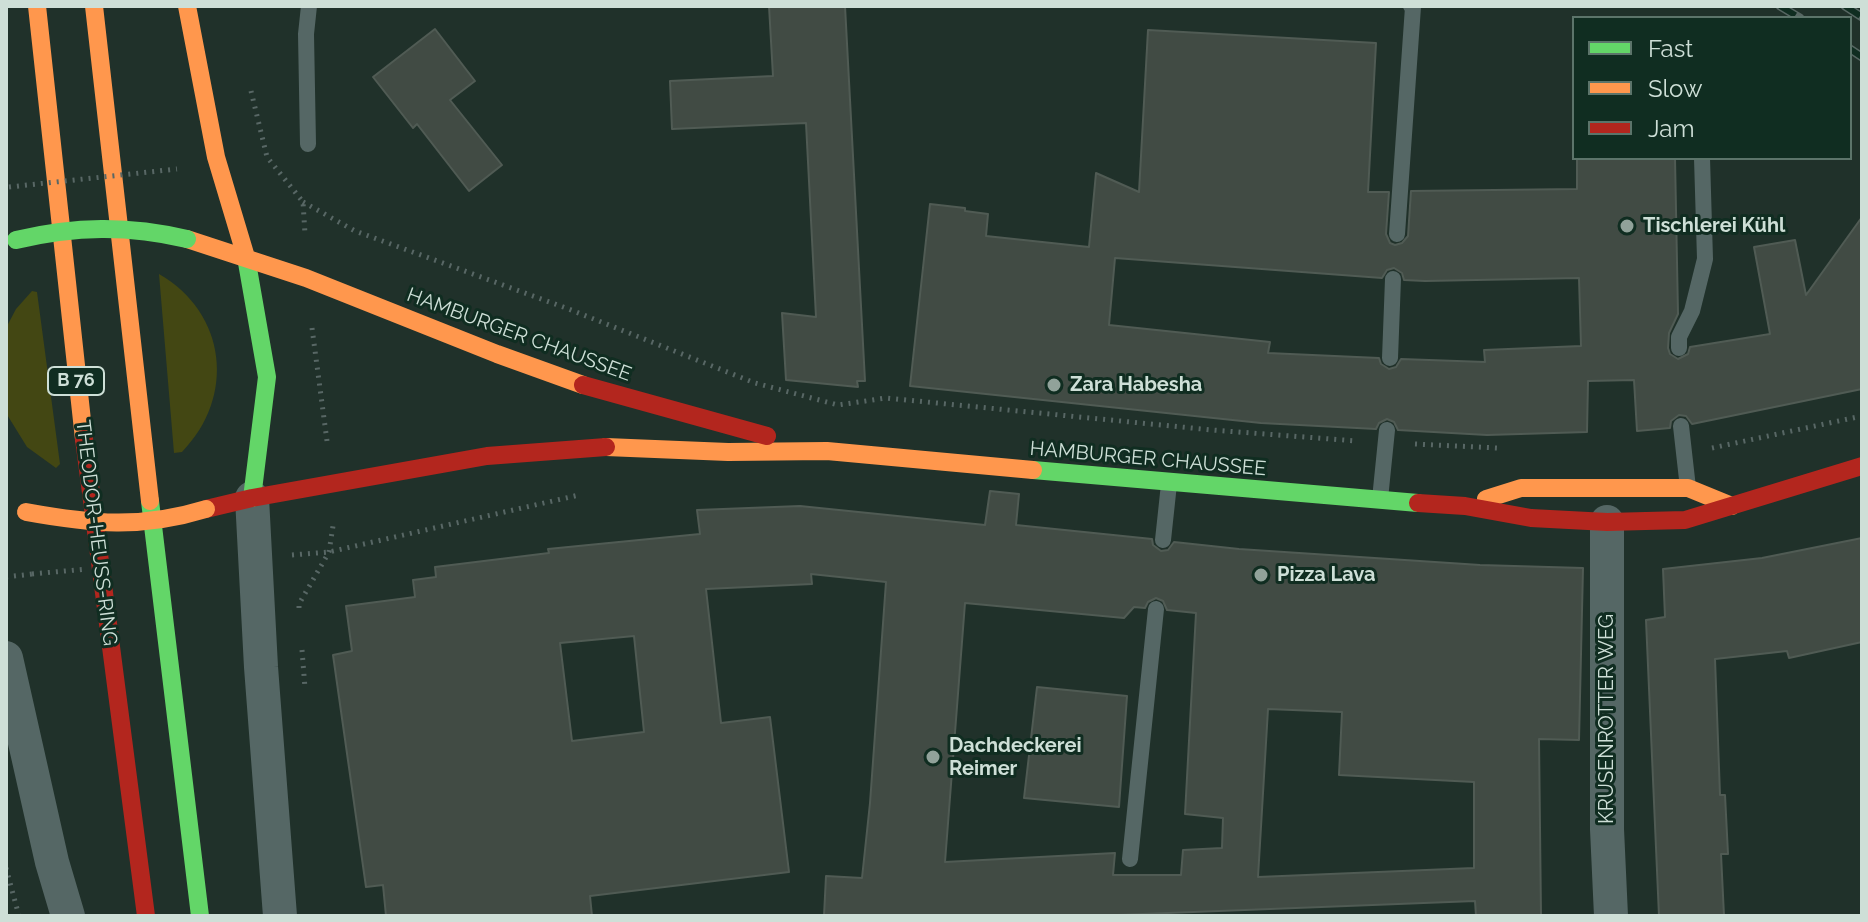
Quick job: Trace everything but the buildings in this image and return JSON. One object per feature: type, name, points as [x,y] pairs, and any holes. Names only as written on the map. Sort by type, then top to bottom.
[{"type":"main road","name":"THEODOR-HEUSS-RING","points":[[37,6],[75,368],[146,916]]},
{"type":"main road","points":[[94,6],[176,731],[200,916]]},
{"type":"main road","points":[[187,6],[216,157],[246,257],[267,377],[252,498]]},
{"type":"main road","name":"HAMBURGER CHAUSSEE","points":[[11,242],[52,231],[127,226],[187,239],[306,278],[497,354],[598,390],[827,451]]},
{"type":"main road","name":"HAMBURGER CHAUSSEE","points":[[6,506],[96,525],[131,526],[159,523],[252,498],[487,456],[601,447],[728,452],[827,451],[1465,506],[1531,518],[1607,522],[1685,520],[1862,466]]},
{"type":"main road","name":"HAMBURGER CHAUSSEE","points":[[1465,506],[1521,488],[1688,488],[1732,506]]},
{"type":"street","points":[[252,498],[280,916]]},
{"type":"street","name":"KRUSENROTTER WEG","points":[[1607,522],[1607,829],[1611,916]]},
{"type":"street","points":[[6,658],[52,862],[68,916]]},
{"type":"lane","points":[[308,144],[306,34],[309,6]]},
{"type":"lane","points":[[1397,234],[1411,6]]},
{"type":"lane","points":[[1679,348],[1679,337],[1692,311],[1705,259],[1702,160]]},
{"type":"lane","points":[[1390,358],[1393,279]]},
{"type":"lane","points":[[1681,426],[1688,488]]},
{"type":"lane","points":[[1380,501],[1386,436]]},
{"type":"lane","points":[[1163,540],[1169,482]]},
{"type":"lane","points":[[1130,859],[1156,609]]},
{"type":"path","points":[[8,187],[177,169]]},
{"type":"path","points":[[303,202],[355,231],[566,308],[755,383],[838,405],[886,398],[1212,430],[1386,436],[1508,449]]},
{"type":"path","points":[[1683,453],[1862,416]]},
{"type":"path","points":[[329,552],[583,494]]},
{"type":"path","points":[[6,577],[32,574]]},
{"type":"path","points":[[6,868],[19,916]]},
{"type":"green space","points":[[159,274],[182,291],[199,311],[210,333],[216,357],[216,382],[211,406],[199,430],[182,452],[174,453]]},
{"type":"green space","points":[[32,291],[37,292],[60,464],[56,468],[27,447],[6,413],[6,328],[16,309]]},
{"type":"railway","points":[[1780,6],[1797,16]]},
{"type":"railway","points":[[1845,6],[1862,17]]},
{"type":"railway","points":[[1852,50],[1862,57]]},
{"type":"traffic: fast","points":[[16,240],[59,232],[102,229],[144,231],[187,239]]},
{"type":"traffic: fast","points":[[246,257],[267,377],[252,498]]},
{"type":"traffic: fast","points":[[1033,470],[1418,503]]},
{"type":"traffic: fast","points":[[150,501],[200,916]]},
{"type":"traffic: slow","points":[[37,6],[84,439]]},
{"type":"traffic: slow","points":[[94,6],[150,501]]},
{"type":"traffic: slow","points":[[187,6],[216,157],[246,257]]},
{"type":"traffic: slow","points":[[187,239],[306,278],[583,385]]},
{"type":"traffic: slow","points":[[606,447],[728,452],[827,451],[1033,470]]},
{"type":"traffic: slow","points":[[1486,499],[1521,488],[1688,488],[1732,506]]},
{"type":"traffic: slow","points":[[26,512],[95,522],[138,522],[206,509]]},
{"type":"traffic: jam","points":[[583,385],[767,436]]},
{"type":"traffic: jam","points":[[84,439],[146,916]]},
{"type":"traffic: jam","points":[[206,509],[487,456],[606,447]]},
{"type":"traffic: jam","points":[[1418,503],[1465,506],[1531,518],[1607,522],[1685,520],[1862,466]]},
{"type":"place","name":"Tischlerei Kühl","points":[[1627,226]]},
{"type":"place","name":"Zara Habesha","points":[[1054,385]]},
{"type":"place","name":"Pizza Lava","points":[[1261,575]]},
{"type":"place","name":"Dachdeckerei Reimer","points":[[933,757]]}]
